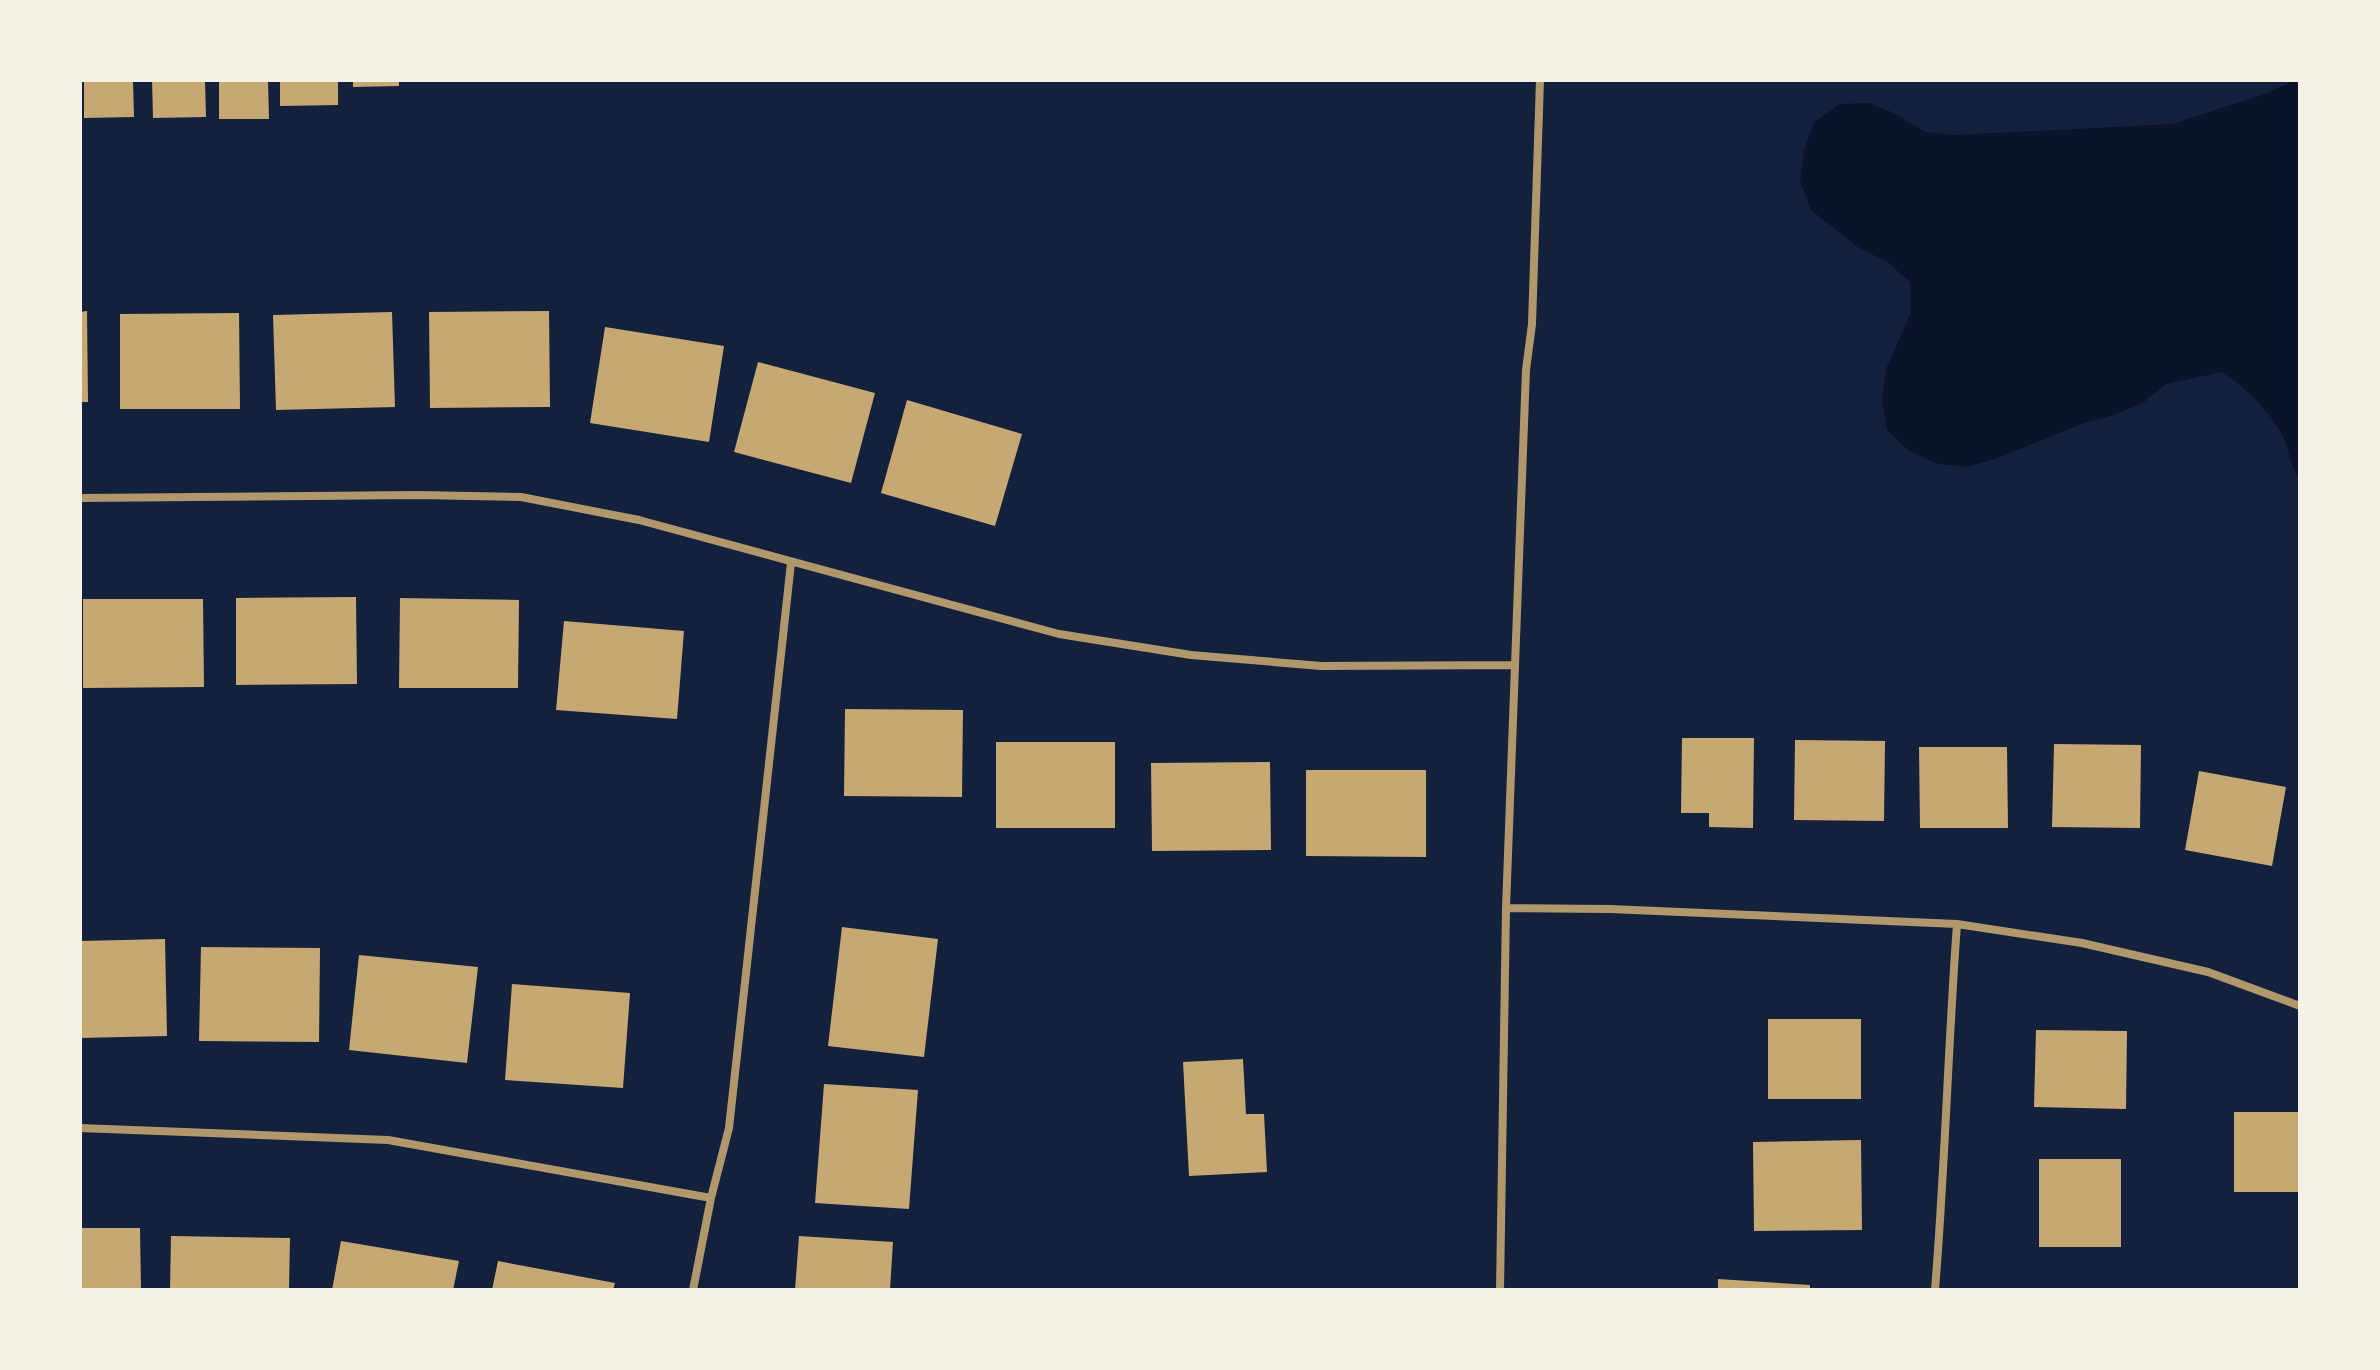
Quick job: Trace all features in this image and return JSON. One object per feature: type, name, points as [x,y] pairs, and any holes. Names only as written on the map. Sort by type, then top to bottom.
[{"type":"street","points":[[1500,1290],[1506,908],[1540,80]]},
{"type":"street","points":[[80,498],[521,497],[639,520],[1059,634],[1191,655],[1321,666],[1515,665]]},
{"type":"street","points":[[693,1290],[729,1128],[791,563]]},
{"type":"street","points":[[1506,908],[1610,909],[1957,924],[2082,943],[2194,969],[2300,1006]]},
{"type":"street","points":[[1935,1290],[1944,1178],[1946,1064],[1957,924]]},
{"type":"street","points":[[80,1128],[388,1140],[711,1198]]},
{"type":"water","points":[[2300,80],[2300,478],[2283,437],[2271,418],[2249,393],[2222,372],[2166,384],[2143,403],[1968,467],[1938,464],[1909,451],[1887,430],[1882,400],[1886,369],[1911,312],[1910,282],[1887,262],[1859,248],[1811,210],[1800,181],[1804,151],[1814,122],[1840,104],[1870,103],[1898,115],[1925,132],[1956,135],[2172,124],[2268,93]]},
{"type":"building","points":[[84,80],[133,80],[134,117],[84,118]]},
{"type":"building","points":[[152,80],[205,80],[206,117],[153,118]]},
{"type":"building","points":[[219,80],[268,80],[269,119],[219,119]]},
{"type":"building","points":[[280,80],[338,80],[338,105],[280,106]]},
{"type":"building","points":[[353,80],[399,80],[399,86],[353,87]]},
{"type":"building","points":[[87,311],[88,402],[80,402],[80,312]]},
{"type":"building","points":[[549,311],[550,407],[430,408],[429,312]]},
{"type":"building","points":[[392,312],[395,407],[276,410],[273,315]]},
{"type":"building","points":[[239,313],[240,409],[120,409],[120,314]]},
{"type":"building","points":[[605,327],[724,346],[709,442],[590,423]]},
{"type":"building","points":[[758,362],[875,393],[851,483],[734,452]]},
{"type":"building","points":[[907,400],[1022,434],[995,526],[881,493]]},
{"type":"building","points":[[356,597],[357,684],[236,685],[236,598]]},
{"type":"building","points":[[400,598],[519,600],[518,688],[399,688]]},
{"type":"building","points":[[83,599],[203,599],[204,687],[83,688]]},
{"type":"building","points":[[564,621],[684,631],[677,719],[556,710]]},
{"type":"building","points":[[845,709],[963,710],[962,797],[844,796]]},
{"type":"building","points":[[1682,738],[1754,738],[1753,828],[1709,827],[1709,813],[1681,813]]},
{"type":"building","points":[[1795,740],[1885,741],[1884,821],[1794,820]]},
{"type":"building","points":[[996,742],[1115,742],[1115,828],[996,828]]},
{"type":"building","points":[[2054,744],[2141,745],[2140,828],[2052,827]]},
{"type":"building","points":[[1919,747],[2007,747],[2008,828],[1920,828]]},
{"type":"building","points":[[1270,762],[1271,850],[1152,851],[1151,763]]},
{"type":"building","points":[[1306,770],[1426,770],[1426,857],[1306,856]]},
{"type":"building","points":[[2199,771],[2286,787],[2272,866],[2185,850]]},
{"type":"building","points":[[842,927],[938,939],[924,1057],[828,1046]]},
{"type":"building","points":[[165,939],[167,1036],[80,1038],[80,941]]},
{"type":"building","points":[[201,947],[320,948],[319,1042],[199,1041]]},
{"type":"building","points":[[359,955],[478,967],[467,1063],[349,1050]]},
{"type":"building","points":[[512,984],[630,993],[623,1088],[505,1080]]},
{"type":"building","points":[[1768,1019],[1861,1019],[1861,1099],[1768,1099]]},
{"type":"building","points":[[2036,1030],[2127,1031],[2126,1109],[2034,1107]]},
{"type":"building","points":[[1243,1059],[1246,1114],[1264,1114],[1267,1172],[1189,1176],[1183,1062]]},
{"type":"building","points":[[824,1084],[918,1090],[909,1209],[815,1203]]},
{"type":"building","points":[[2234,1112],[2300,1112],[2300,1192],[2234,1192]]},
{"type":"building","points":[[1861,1140],[1862,1230],[1754,1231],[1753,1142]]},
{"type":"building","points":[[2039,1159],[2121,1159],[2121,1247],[2039,1247]]},
{"type":"building","points":[[80,1228],[140,1228],[141,1290],[80,1290]]},
{"type":"building","points":[[171,1236],[290,1238],[289,1290],[170,1290]]},
{"type":"building","points":[[799,1236],[893,1242],[890,1290],[795,1290]]},
{"type":"building","points":[[341,1241],[459,1261],[453,1290],[332,1290]]},
{"type":"building","points":[[498,1261],[615,1283],[613,1290],[492,1290]]},
{"type":"building","points":[[1718,1279],[1810,1285],[1810,1290],[1718,1290]]}]
